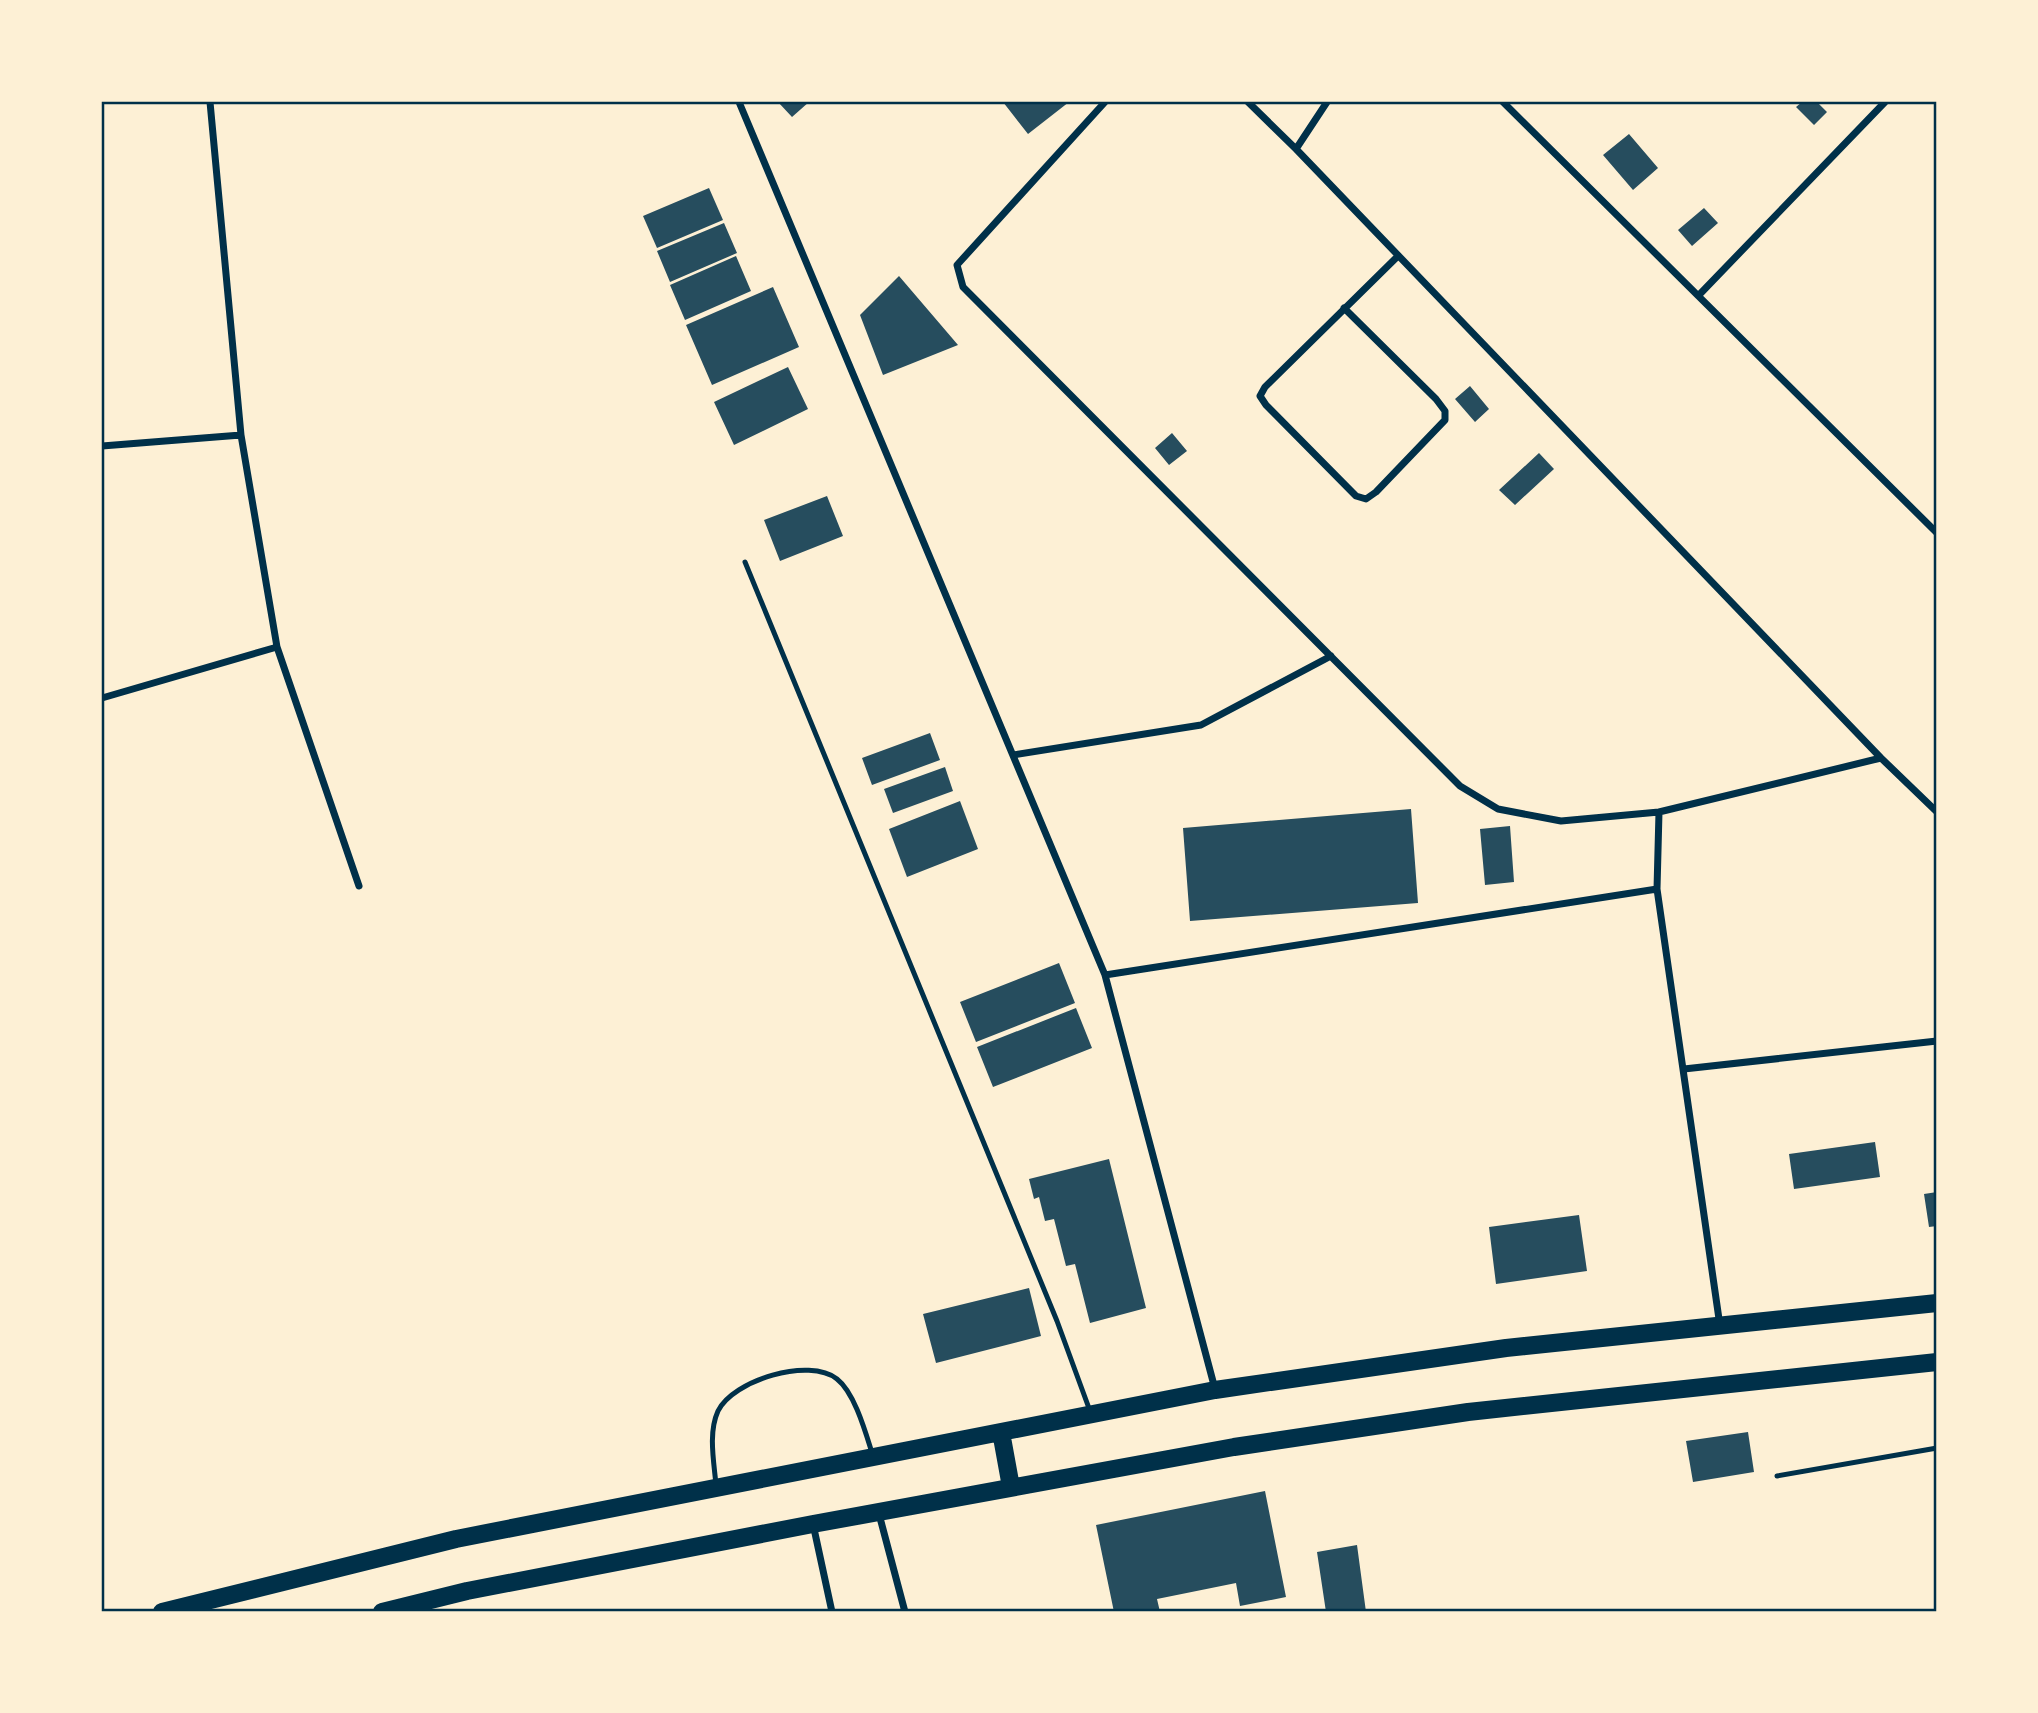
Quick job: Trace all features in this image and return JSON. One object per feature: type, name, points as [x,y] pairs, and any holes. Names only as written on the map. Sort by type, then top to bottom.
[{"type":"main road","points":[[162,1612],[456,1539],[1216,1390],[1506,1348],[1937,1303]]},
{"type":"main road","points":[[382,1612],[467,1591],[879,1511],[1234,1447],[1468,1412],[1937,1362]]},
{"type":"main road","points":[[1000,1432],[1011,1487]]},
{"type":"street","points":[[211,102],[241,435],[277,647],[359,886]]},
{"type":"street","points":[[739,102],[1105,975],[1216,1390]]},
{"type":"street","points":[[1105,102],[957,265],[963,288],[1460,786],[1498,809],[1561,821],[1659,811],[1881,758]]},
{"type":"street","points":[[1248,102],[1937,813]]},
{"type":"street","points":[[1296,149],[1327,102]]},
{"type":"street","points":[[1503,102],[1937,533]]},
{"type":"street","points":[[1699,295],[1885,102]]},
{"type":"street","points":[[1344,308],[1445,411],[1445,420],[1376,492],[1366,499],[1356,496],[1266,405],[1261,396],[1265,387],[1344,308],[1398,256]]},
{"type":"street","points":[[102,446],[241,435]]},
{"type":"street","points":[[102,698],[277,647]]},
{"type":"street","points":[[1013,755],[1201,724],[1331,656]]},
{"type":"street","points":[[1659,811],[1657,889],[1720,1326]]},
{"type":"street","points":[[1105,975],[1657,889]]},
{"type":"street","points":[[1684,1069],[1937,1041]]},
{"type":"street","points":[[879,1511],[905,1612]]},
{"type":"street","points":[[813,1524],[832,1612]]},
{"type":"lane","points":[[745,562],[1052,1308],[1091,1414]]},
{"type":"lane","points":[[716,1488],[712,1438],[718,1412],[728,1397],[748,1384],[791,1371],[816,1369],[837,1379],[850,1396],[874,1457]]},
{"type":"lane","points":[[1777,1476],[1937,1448]]},
{"type":"building","points":[[778,102],[809,102],[792,117]]},
{"type":"building","points":[[1003,102],[1069,102],[1028,134]]},
{"type":"building","points":[[1802,102],[1817,102],[1827,112],[1814,125],[1796,107]]},
{"type":"building","points":[[1629,134],[1658,168],[1633,190],[1603,155]]},
{"type":"building","points":[[709,188],[723,220],[657,248],[643,216]]},
{"type":"building","points":[[1704,208],[1718,223],[1692,246],[1678,230]]},
{"type":"building","points":[[724,223],[737,253],[670,282],[657,251]]},
{"type":"building","points":[[736,256],[751,291],[685,320],[670,285]]},
{"type":"building","points":[[899,276],[958,345],[883,375],[860,315]]},
{"type":"building","points":[[773,287],[799,347],[712,385],[686,325]]},
{"type":"building","points":[[788,367],[808,409],[734,445],[714,402]]},
{"type":"building","points":[[1470,386],[1489,409],[1475,422],[1455,399]]},
{"type":"building","points":[[1172,433],[1187,451],[1169,465],[1155,448]]},
{"type":"building","points":[[1539,453],[1554,469],[1515,505],[1499,490]]},
{"type":"building","points":[[827,496],[843,536],[780,561],[764,520]]},
{"type":"building","points":[[930,733],[940,760],[872,785],[862,758]]},
{"type":"building","points":[[945,767],[953,791],[893,813],[884,789]]},
{"type":"building","points":[[960,801],[978,849],[907,877],[889,829]]},
{"type":"building","points":[[1411,809],[1418,903],[1190,921],[1183,828]]},
{"type":"building","points":[[1510,826],[1514,882],[1485,885],[1480,829]]},
{"type":"building","points":[[1059,963],[1075,1003],[976,1042],[960,1002]]},
{"type":"building","points":[[1076,1008],[1092,1048],[993,1087],[977,1047]]},
{"type":"building","points":[[1875,1142],[1880,1177],[1794,1189],[1789,1154]]},
{"type":"building","points":[[1109,1159],[1146,1308],[1090,1323],[1075,1264],[1066,1266],[1054,1219],[1045,1221],[1039,1197],[1034,1199],[1029,1179]]},
{"type":"building","points":[[1937,1192],[1937,1226],[1929,1227],[1924,1194]]},
{"type":"building","points":[[1579,1215],[1587,1271],[1496,1284],[1489,1227]]},
{"type":"building","points":[[1029,1288],[1041,1336],[936,1363],[923,1314]]},
{"type":"building","points":[[1748,1432],[1754,1472],[1693,1482],[1686,1441]]},
{"type":"building","points":[[1265,1491],[1286,1597],[1240,1606],[1236,1583],[1157,1599],[1160,1612],[1114,1612],[1096,1525]]},
{"type":"building","points":[[1357,1545],[1366,1612],[1326,1612],[1317,1552]]}]
